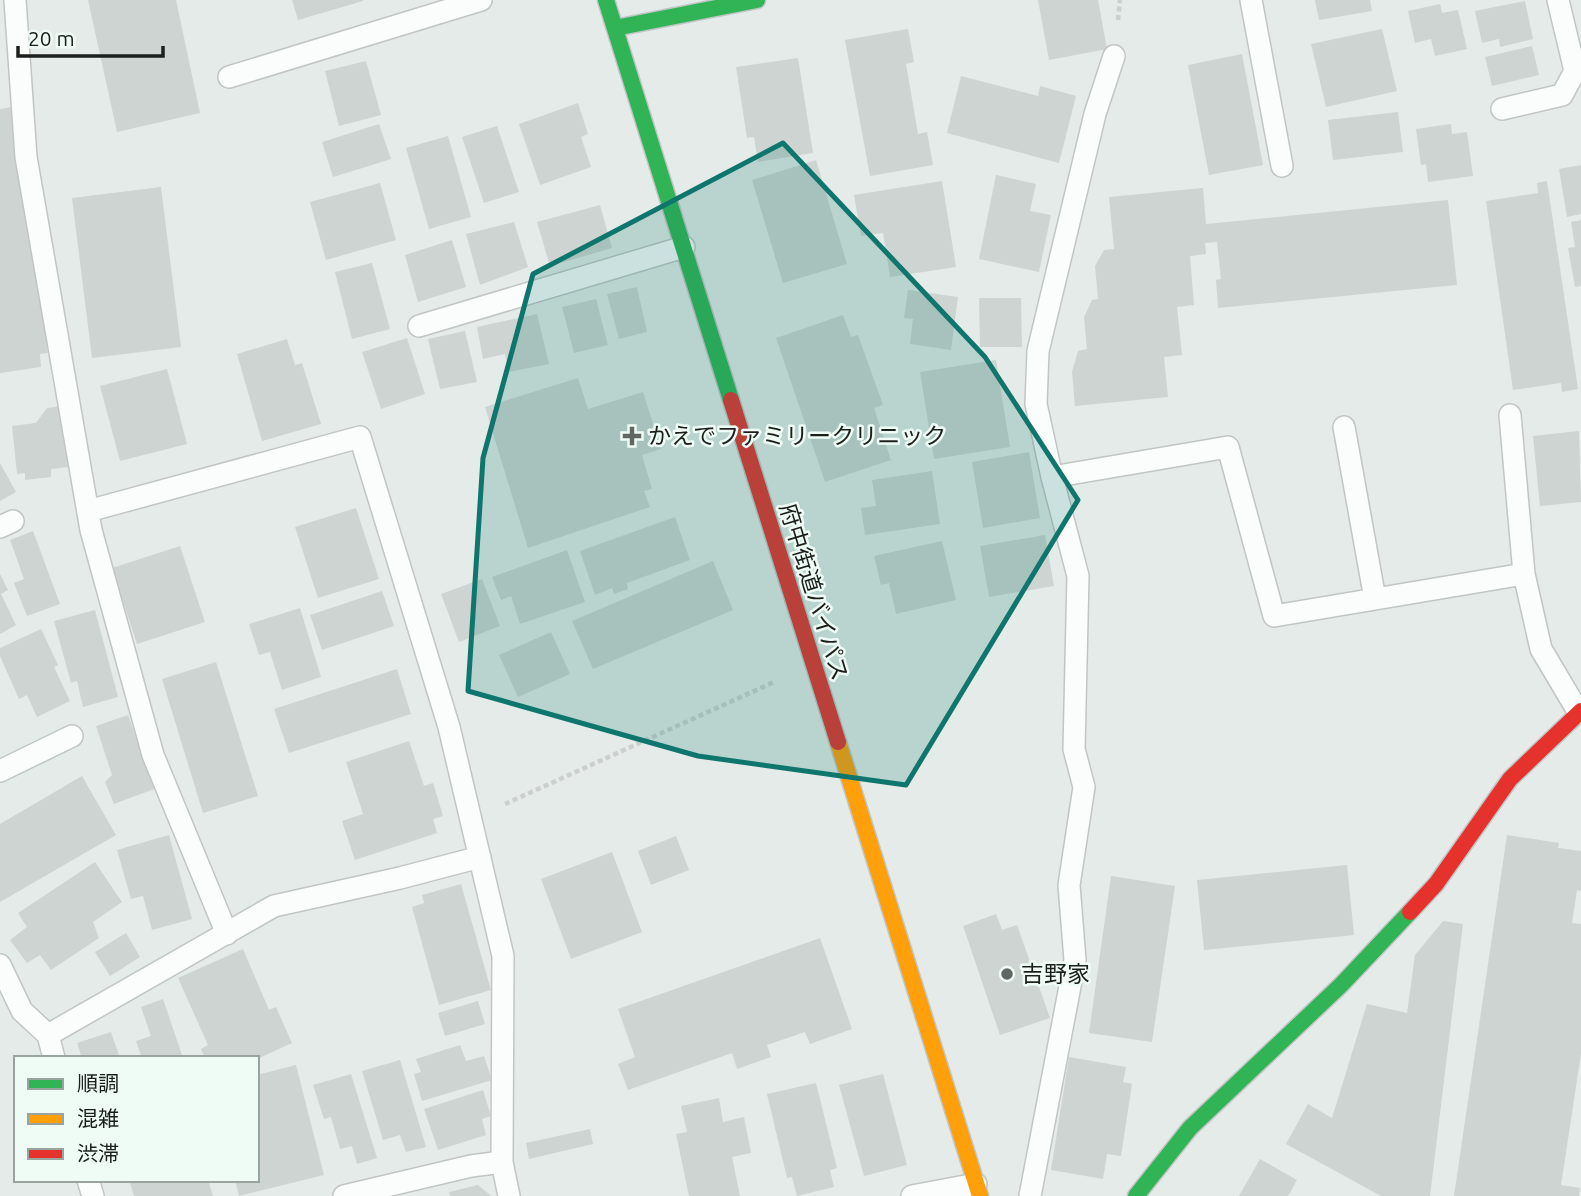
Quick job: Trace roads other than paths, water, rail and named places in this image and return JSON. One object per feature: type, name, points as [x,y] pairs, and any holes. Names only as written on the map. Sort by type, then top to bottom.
[{"type":"street","name":"府中街道バイパス","points":[[606,0],[978,1190]]},
{"type":"street","points":[[615,28],[757,0]]},
{"type":"street","points":[[1136,1196],[1190,1128],[1341,985],[1436,884],[1510,779],[1580,712]]},
{"type":"lane","points":[[15,0],[26,157],[88,511],[153,755],[227,934]]},
{"type":"lane","points":[[229,77],[481,0]]},
{"type":"lane","points":[[1251,0],[1282,166]]},
{"type":"lane","points":[[1502,109],[1562,95],[1575,71],[1558,0]]},
{"type":"lane","points":[[1030,1196],[1055,1048],[1075,960],[1069,885],[1084,787],[1074,749],[1078,576],[1036,404],[1038,351],[1095,114],[1114,56]]},
{"type":"lane","points":[[419,326],[684,247]]},
{"type":"lane","points":[[1510,415],[1524,574],[1541,649],[1580,712]]},
{"type":"lane","points":[[1344,428],[1376,599]]},
{"type":"lane","points":[[88,511],[360,437],[449,727],[503,956],[502,1162],[509,1196]]},
{"type":"lane","points":[[1052,477],[1228,447],[1274,616],[1524,574]]},
{"type":"lane","points":[[0,771],[72,736]]},
{"type":"lane","points":[[48,1035],[274,905],[400,878],[480,857]]},
{"type":"lane","points":[[0,965],[22,1011],[48,1035],[53,1056]]},
{"type":"lane","points":[[344,1196],[471,1166],[502,1162]]},
{"type":"lane","points":[[912,1196],[978,1190]]},
{"type":"place","name":"かえでファミリークリニック","points":[[632,436]]},
{"type":"place","name":"吉野家","points":[[1007,974]]}]
